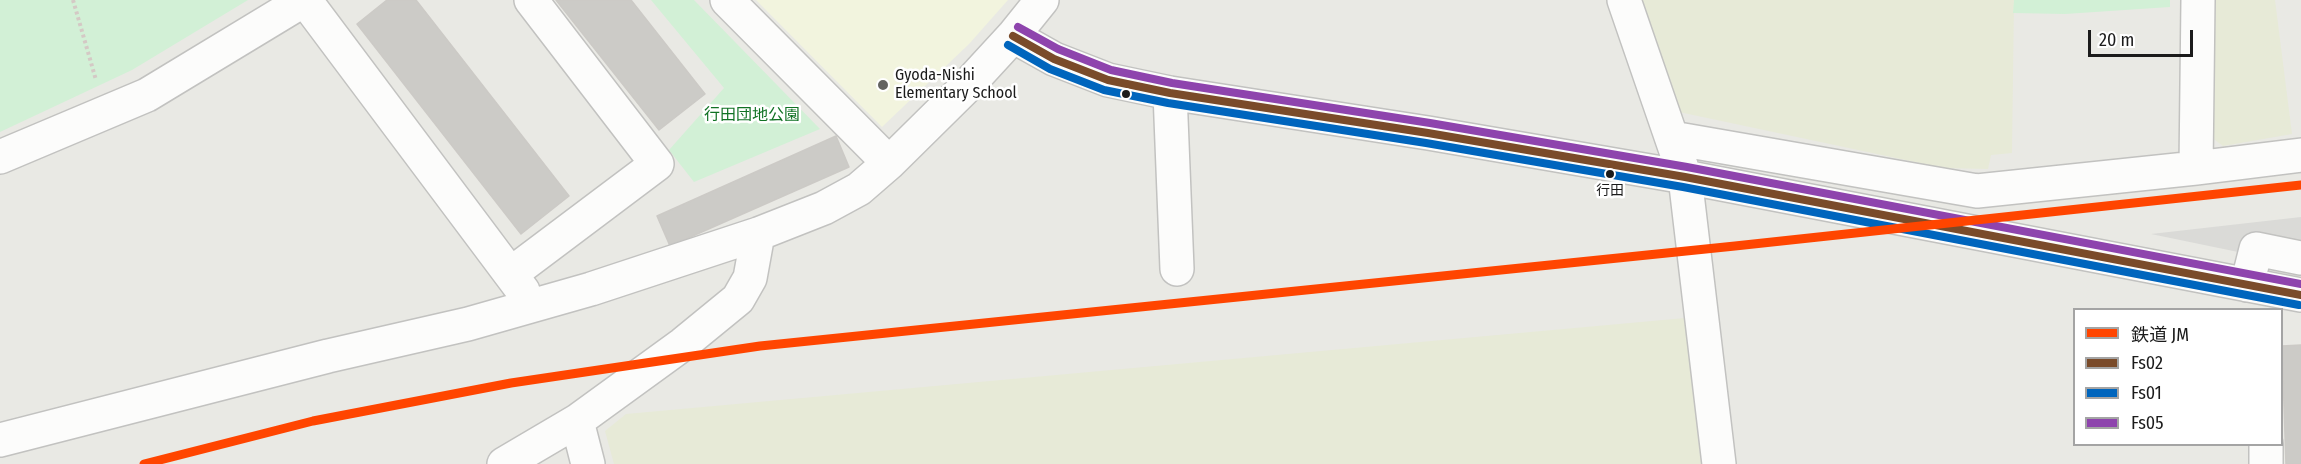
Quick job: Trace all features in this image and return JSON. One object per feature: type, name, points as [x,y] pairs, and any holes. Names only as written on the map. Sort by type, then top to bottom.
[{"type":"street","points":[[0,158],[147,95],[304,0],[512,273],[532,304]]},
{"type":"street","points":[[512,273],[657,164],[531,0]]},
{"type":"street","points":[[727,0],[889,163]]},
{"type":"street","points":[[0,440],[328,356],[468,324],[591,289],[758,234],[824,208],[859,189],[889,163],[1014,36],[1042,0]]},
{"type":"street","points":[[1624,0],[1686,177],[1719,464]]},
{"type":"street","points":[[2196,168],[2198,0]]},
{"type":"street","points":[[1014,36],[1054,59],[1108,80],[1170,93],[1686,177],[2272,295]]},
{"type":"street","points":[[1170,93],[1178,269]]},
{"type":"street","points":[[1672,138],[1977,191],[2301,155]]},
{"type":"street","points":[[504,464],[577,421],[684,344],[738,299],[750,278],[758,234]]},
{"type":"street","points":[[2272,295],[2256,249],[2301,258]]},
{"type":"street","points":[[577,421],[588,464]]},
{"type":"street","points":[[2266,446],[2266,464]]},
{"type":"path","points":[[72,0],[105,114]]},
{"type":"shaded area","name":"Gyoda-Nishi Elementary School","points":[[756,0],[1008,0],[969,44],[882,127]]},
{"type":"shaded area","points":[[1641,0],[2014,0],[2012,153],[1991,155],[1988,169],[1943,168],[1679,112]]},
{"type":"shaded area","points":[[2206,0],[2275,0],[2292,134],[2223,146],[2211,137]]},
{"type":"shaded area","points":[[2301,217],[2301,265],[2151,234]]},
{"type":"shaded area","points":[[1685,318],[1701,464],[614,464],[605,431],[626,414]]},
{"type":"green space","points":[[0,0],[248,0],[132,70],[0,132]]},
{"type":"green space","name":"行田団地公園","points":[[651,0],[694,0],[820,129],[694,182],[669,150],[724,88]]},
{"type":"green space","points":[[2014,0],[2170,0],[2170,7],[2065,14],[2013,13]]},
{"type":"building","points":[[387,0],[416,0],[569,196],[521,234],[357,24]]},
{"type":"building","points":[[556,0],[631,0],[705,94],[659,130]]},
{"type":"building","points":[[836,136],[849,167],[670,246],[657,216]]},
{"type":"building","points":[[2301,345],[2301,464],[2286,464],[2283,346]]},
{"type":"rail line","name":"JM","points":[[144,464],[313,421],[511,383],[760,346],[1735,246],[2301,185]]},
{"type":"transit line","name":"Fs05","points":[[1018,27],[1058,49],[1111,70],[1172,83],[1430,123],[1687,167],[2301,284]]},
{"type":"transit line","name":"Fs02","points":[[1013,36],[1054,59],[1108,80],[1170,93],[1428,133],[1685,177],[2301,295]]},
{"type":"transit line","name":"Fs01","points":[[1008,45],[1050,69],[1104,90],[1168,103],[1426,143],[1683,187],[2299,305]]},
{"type":"place","name":"Gyoda-Nishi Elementary School","points":[[883,85]]},
{"type":"place","name":"行田","points":[[1610,174]]}]
